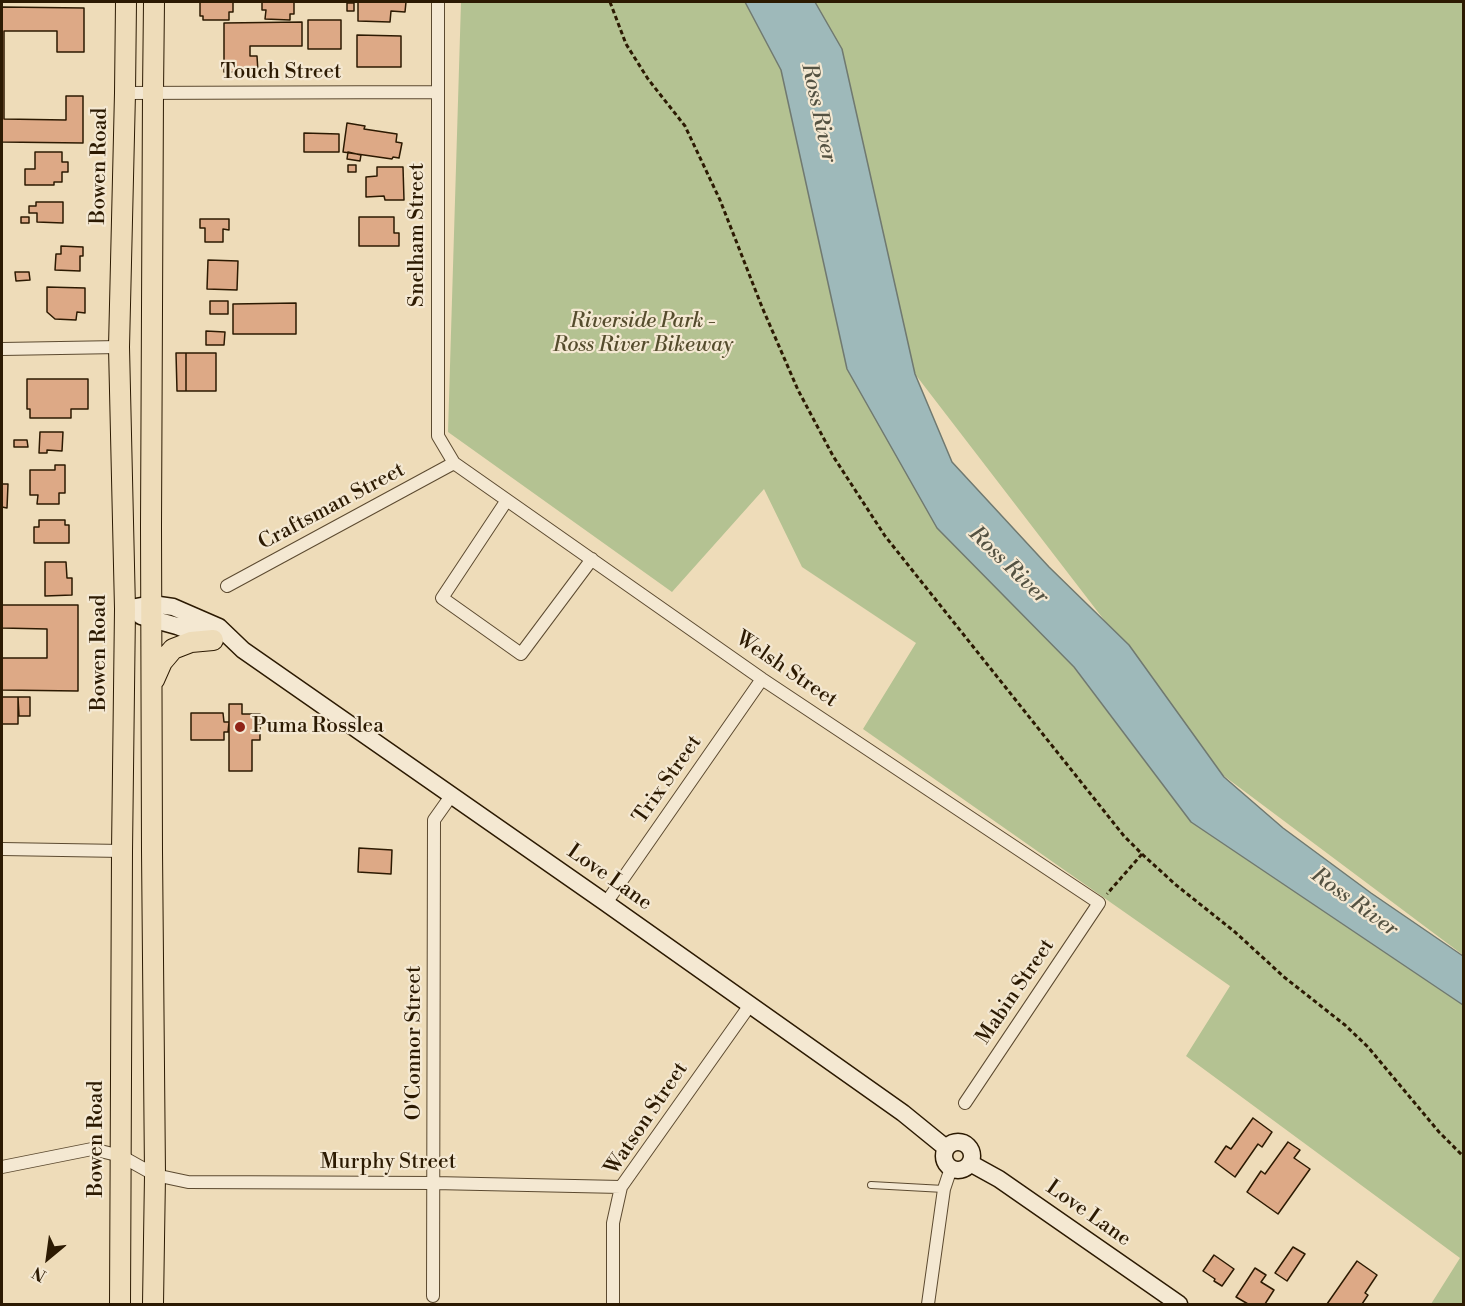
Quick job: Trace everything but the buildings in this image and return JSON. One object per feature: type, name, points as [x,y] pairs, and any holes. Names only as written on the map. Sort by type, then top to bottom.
[{"type":"main road","name":"Bowen Road","points":[[120,1305],[125,609],[119,347],[126,93],[126,2]]},
{"type":"main road","points":[[153,1305],[155,1175],[152,684],[154,2]]},
{"type":"main road","points":[[152,684],[162,662],[173,649],[191,642],[213,640]]},
{"type":"street","name":"Snelham Street","points":[[438,2],[438,436],[454,463]]},
{"type":"street","name":"Touch Street","points":[[126,93],[437,92]]},
{"type":"street","points":[[2,348],[119,347]]},
{"type":"street","name":"Welsh Street","points":[[454,463],[762,679],[1099,903]]},
{"type":"street","name":"Craftsman Street","points":[[227,586],[454,463]]},
{"type":"street","points":[[507,500],[442,597],[521,654],[592,559]]},
{"type":"street","name":"Love Lane","points":[[125,609],[152,612],[173,607],[219,627],[243,650],[903,1113],[946,1148]]},
{"type":"street","name":"Love Lane","points":[[152,612],[177,626],[243,650]]},
{"type":"street","name":"Trix Street","points":[[606,903],[762,679]]},
{"type":"street","name":"O'Connor Street","points":[[433,1296],[434,820],[451,796]]},
{"type":"street","points":[[2,849],[122,851]]},
{"type":"street","name":"Mabin Street","points":[[965,1103],[1099,903]]},
{"type":"street","name":"Watson Street","points":[[613,1305],[613,1223],[621,1187],[750,1005]]},
{"type":"street","points":[[957,1142],[965,1144],[971,1150],[970,1163],[959,1170],[951,1168],[944,1159],[946,1148],[957,1142]]},
{"type":"street","name":"Murphy Street","points":[[2,1167],[92,1149],[121,1156],[155,1175],[188,1182],[434,1183],[621,1187]]},
{"type":"street","name":"Love Lane","points":[[970,1163],[999,1179],[1172,1303]]},
{"type":"street","points":[[928,1305],[944,1189],[951,1168]]},
{"type":"lane","points":[[871,1185],[944,1189]]},
{"type":"path","points":[[610,2],[626,44],[648,79],[685,126],[720,200],[798,390],[833,456],[885,536],[1124,836],[1176,885],[1235,932],[1284,977],[1345,1025],[1368,1047],[1439,1132],[1464,1157]]},
{"type":"path","points":[[1099,903],[1142,854]]},
{"type":"green space","name":"Riverside Park - Ross River Bikeway","points":[[461,2],[745,2],[781,70],[847,369],[1191,822],[1463,1005],[1463,1304],[1431,1304],[1460,1258],[1186,1056],[1230,986],[863,729],[916,643],[802,567],[764,489],[672,592],[448,432]]},
{"type":"green space","points":[[794,2],[1463,2],[1463,955],[1224,776],[915,374]]},
{"type":"water","name":"Ross River","points":[[745,2],[815,2],[842,49],[915,374],[952,462],[1049,567],[1129,645],[1224,777],[1283,828],[1371,893],[1463,956],[1463,1005],[1191,822],[1074,667],[937,528],[847,369],[781,70]]},
{"type":"place","name":"Puma Rosslea","points":[[240,727]]}]
